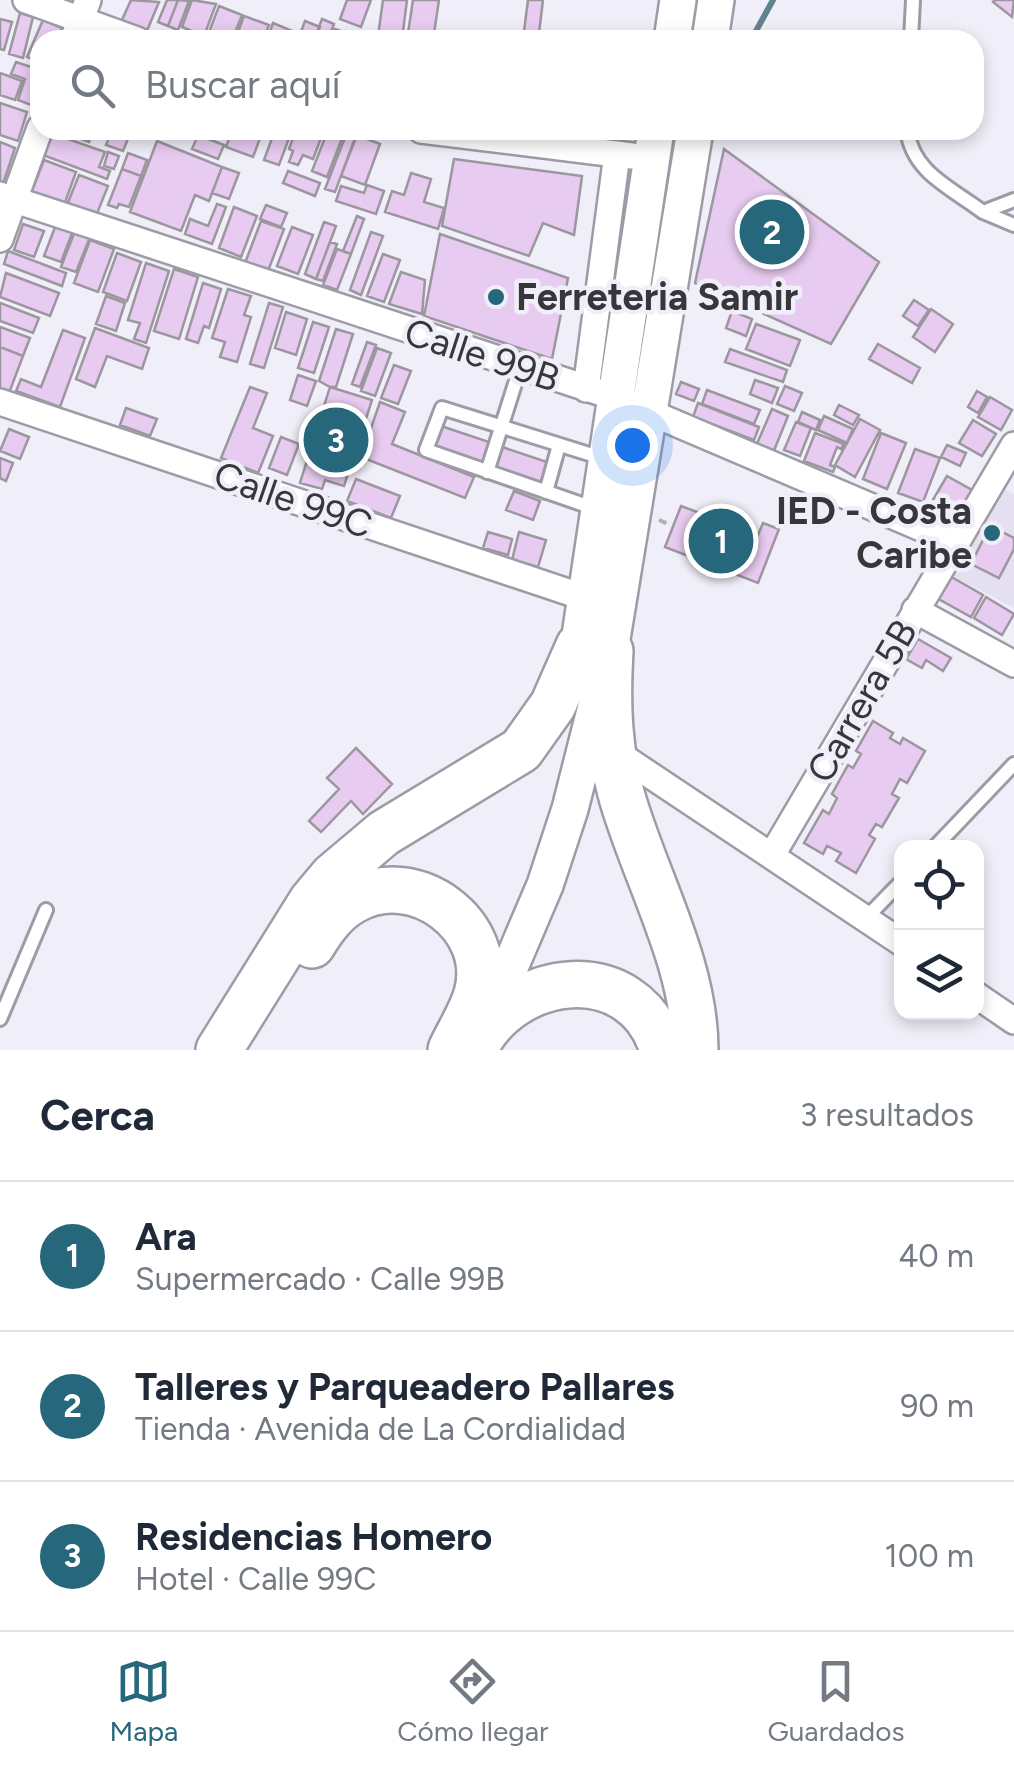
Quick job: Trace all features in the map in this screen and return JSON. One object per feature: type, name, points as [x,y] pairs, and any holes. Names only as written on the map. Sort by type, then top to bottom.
[{"type":"highway","points":[[594,649],[623,801],[685,979],[695,1050]]},
{"type":"highway","points":[[219,1050],[306,910],[333,876],[384,834],[521,750],[594,649]]},
{"type":"highway","points":[[251,1050],[330,919],[352,901],[372,893],[415,894],[436,901],[452,912],[473,939],[478,963],[471,1032]]},
{"type":"highway","points":[[471,1032],[539,991],[585,983],[610,990],[644,1012],[663,1050]]},
{"type":"main road","points":[[674,30],[678,0]]},
{"type":"main road","points":[[712,30],[716,0]]},
{"type":"main road","points":[[471,1032],[545,825],[566,736],[594,649],[650,412],[693,140]]},
{"type":"main road","points":[[594,649],[586,598],[605,459],[600,393],[642,147]]},
{"type":"street","points":[[26,0],[108,30]]},
{"type":"street","points":[[0,239],[7,197],[34,140]]},
{"type":"street","points":[[551,140],[642,147]]},
{"type":"street","name":"Calle 99B","points":[[7,197],[600,393],[954,542]]},
{"type":"street","name":"Calle 99C","points":[[0,402],[586,598]]},
{"type":"street","name":"Carrera 5B","points":[[772,855],[1014,445]]},
{"type":"street","points":[[915,610],[1014,664]]},
{"type":"street","points":[[611,749],[894,937]]},
{"type":"street","points":[[984,1000],[1014,1021]]},
{"type":"lane","points":[[912,30],[913,0]]},
{"type":"lane","points":[[908,140],[910,152],[922,168],[983,212],[1014,225]]},
{"type":"lane","points":[[983,212],[1014,200]]},
{"type":"lane","points":[[487,472],[520,368]]},
{"type":"lane","points":[[598,510],[426,450],[442,408],[605,459]]},
{"type":"lane","points":[[546,492],[559,445]]},
{"type":"lane","points":[[942,840],[1014,764]]},
{"type":"lane","points":[[866,918],[894,889]]},
{"type":"lane","points":[[0,1019],[46,910]]},
{"type":"shaded area","name":"IED - Costa Caribe","points":[[999,486],[1014,494],[1014,608],[947,573]]},
{"type":"building","points":[[131,0],[159,2],[147,30],[121,22]]},
{"type":"building","points":[[167,0],[178,0],[168,26],[158,22]]},
{"type":"building","points":[[178,0],[189,1],[178,30],[168,26]]},
{"type":"building","points":[[192,0],[216,4],[206,30],[182,27]]},
{"type":"building","points":[[347,0],[371,0],[361,27],[340,19]]},
{"type":"building","points":[[383,0],[407,0],[403,30],[379,30]]},
{"type":"building","points":[[413,0],[439,0],[434,30],[408,30]]},
{"type":"building","points":[[528,0],[543,0],[539,30],[524,30]]},
{"type":"building","points":[[1014,0],[1012,17],[993,2]]},
{"type":"building","points":[[219,6],[242,15],[236,30],[210,30]]},
{"type":"building","points":[[20,13],[33,17],[23,58],[9,54]]},
{"type":"building","points":[[244,16],[269,25],[267,30],[239,30]]},
{"type":"building","points":[[0,19],[12,22],[4,50],[0,49]]},
{"type":"building","points":[[322,19],[334,24],[332,30],[318,30]]},
{"type":"building","points":[[43,20],[62,28],[61,30],[39,30]]},
{"type":"building","points":[[305,21],[320,27],[319,30],[302,30]]},
{"type":"building","points":[[273,23],[290,30],[271,30]]},
{"type":"building","points":[[16,62],[30,67],[30,105],[18,100],[25,79],[11,74]]},
{"type":"building","points":[[0,73],[22,81],[15,100],[0,95]]},
{"type":"building","points":[[0,103],[27,112],[18,141],[0,135]]},
{"type":"building","points":[[48,140],[71,140],[105,152],[99,167],[110,171],[107,179],[43,155]]},
{"type":"building","points":[[108,140],[128,140],[123,151],[106,145]]},
{"type":"building","points":[[196,140],[224,145],[218,159],[192,149]]},
{"type":"building","points":[[228,140],[259,140],[253,157],[226,147]]},
{"type":"building","points":[[271,140],[288,140],[279,165],[264,160]]},
{"type":"building","points":[[292,140],[320,140],[313,159],[303,155],[298,165],[289,162],[293,151],[289,149]]},
{"type":"building","points":[[324,140],[341,140],[327,177],[312,171]]},
{"type":"building","points":[[344,140],[354,140],[335,192],[325,189]]},
{"type":"building","points":[[355,140],[380,144],[365,185],[341,176]]},
{"type":"building","points":[[157,141],[222,167],[209,201],[195,195],[181,231],[130,212]]},
{"type":"building","points":[[0,142],[15,148],[3,184],[0,183]]},
{"type":"building","points":[[724,149],[879,262],[831,344],[695,283]]},
{"type":"building","points":[[108,152],[119,156],[114,169],[104,166]]},
{"type":"building","points":[[128,153],[147,160],[141,176],[122,169]]},
{"type":"building","points":[[454,159],[582,176],[574,235],[543,223],[529,256],[442,226]]},
{"type":"building","points":[[44,160],[76,172],[63,208],[30,196]]},
{"type":"building","points":[[222,167],[239,173],[229,199],[212,193]]},
{"type":"building","points":[[122,169],[141,176],[129,207],[119,204],[117,208],[108,205]]},
{"type":"building","points":[[288,171],[320,183],[315,196],[283,183]]},
{"type":"building","points":[[411,173],[431,179],[424,202],[444,208],[438,229],[385,212],[392,191],[404,195]]},
{"type":"building","points":[[79,175],[108,186],[94,221],[65,210]]},
{"type":"building","points":[[367,185],[384,191],[376,214],[336,201],[341,186],[364,193]]},
{"type":"building","points":[[217,204],[226,207],[212,244],[185,234],[190,219],[208,226]]},
{"type":"building","points":[[266,205],[287,213],[281,227],[260,219]]},
{"type":"building","points":[[234,207],[257,216],[241,257],[219,248]]},
{"type":"building","points":[[357,216],[364,219],[351,254],[343,251]]},
{"type":"building","points":[[261,221],[284,229],[268,271],[245,263]]},
{"type":"building","points":[[57,222],[74,228],[61,262],[44,256]]},
{"type":"building","points":[[324,222],[336,226],[316,279],[305,274]]},
{"type":"building","points":[[23,224],[44,231],[34,257],[14,250]]},
{"type":"building","points":[[292,227],[313,235],[298,274],[277,266]]},
{"type":"building","points":[[75,231],[90,237],[76,272],[61,267]]},
{"type":"building","points":[[371,232],[383,236],[361,295],[350,290]]},
{"type":"building","name":"Ferreteria Samir","points":[[440,234],[568,278],[552,359],[424,316]]},
{"type":"building","points":[[90,240],[114,249],[98,292],[74,283]]},
{"type":"building","points":[[330,242],[337,244],[323,281],[316,279]]},
{"type":"building","points":[[337,249],[351,254],[337,290],[323,285]]},
{"type":"building","points":[[8,251],[66,273],[62,286],[4,264]]},
{"type":"building","points":[[117,253],[141,262],[127,301],[103,292]]},
{"type":"building","points":[[383,254],[400,260],[384,302],[367,296]]},
{"type":"building","points":[[146,263],[169,271],[146,343],[134,339],[140,323],[128,320]]},
{"type":"building","points":[[174,269],[198,277],[179,339],[154,331]]},
{"type":"building","points":[[401,272],[425,280],[422,314],[389,304]]},
{"type":"building","points":[[6,273],[59,293],[50,316],[0,297]]},
{"type":"building","points":[[203,283],[221,289],[209,328],[204,326],[198,343],[186,339]]},
{"type":"building","points":[[228,289],[251,296],[244,315],[251,317],[237,362],[220,357],[225,342],[212,338]]},
{"type":"building","points":[[106,296],[125,303],[116,331],[96,324]]},
{"type":"building","points":[[914,300],[929,310],[918,326],[903,316]]},
{"type":"building","points":[[0,303],[39,318],[33,333],[0,321]]},
{"type":"building","points":[[269,303],[283,307],[264,368],[250,364]]},
{"type":"building","points":[[931,309],[953,324],[935,352],[913,337]]},
{"type":"building","points":[[732,311],[752,319],[746,336],[726,328]]},
{"type":"building","points":[[286,312],[307,319],[296,355],[275,348]]},
{"type":"building","points":[[313,322],[329,327],[314,373],[298,368]]},
{"type":"building","points":[[756,324],[800,340],[790,366],[746,349]]},
{"type":"building","points":[[0,327],[30,338],[23,356],[0,347]]},
{"type":"building","points":[[95,328],[149,348],[142,369],[107,356],[95,387],[76,379]]},
{"type":"building","points":[[336,329],[353,334],[336,387],[330,387],[319,381]]},
{"type":"building","points":[[63,330],[85,338],[60,407],[16,391],[21,379],[41,387]]},
{"type":"building","points":[[367,342],[376,345],[360,387],[352,384]]},
{"type":"building","points":[[878,344],[920,368],[912,383],[869,359]]},
{"type":"building","points":[[0,347],[23,356],[9,393],[0,390]]},
{"type":"building","points":[[377,348],[391,353],[375,396],[361,391]]},
{"type":"building","points":[[730,349],[787,370],[783,382],[725,362]]},
{"type":"building","points":[[394,365],[411,371],[398,404],[381,398]]},
{"type":"building","points":[[298,375],[316,381],[307,406],[290,400]]},
{"type":"building","points":[[755,380],[778,388],[772,403],[750,394]]},
{"type":"building","points":[[681,382],[699,389],[694,401],[676,394]]},
{"type":"building","points":[[785,386],[802,393],[794,411],[777,404]]},
{"type":"building","points":[[250,387],[267,393],[253,428],[273,436],[258,473],[221,458]]},
{"type":"building","points":[[330,387],[372,400],[344,486],[325,480],[322,489],[300,483]]},
{"type":"building","points":[[707,390],[760,410],[754,424],[702,404]]},
{"type":"building","points":[[977,391],[987,397],[978,413],[968,407]]},
{"type":"building","points":[[990,397],[1012,410],[1001,430],[978,417]]},
{"type":"building","points":[[380,402],[405,412],[392,444],[474,477],[465,498],[361,457]]},
{"type":"building","points":[[698,403],[759,427],[754,440],[693,417]]},
{"type":"building","points":[[839,405],[859,415],[853,425],[834,415]]},
{"type":"building","points":[[126,408],[157,419],[150,436],[120,425]]},
{"type":"building","points":[[772,409],[788,416],[773,453],[756,446]]},
{"type":"building","points":[[802,412],[820,420],[816,430],[798,422]]},
{"type":"building","points":[[824,416],[853,429],[847,443],[818,430]]},
{"type":"building","points":[[860,419],[880,430],[855,477],[835,465]]},
{"type":"building","points":[[973,420],[996,434],[982,456],[959,443]]},
{"type":"building","points":[[796,422],[811,428],[800,456],[784,450]]},
{"type":"building","points":[[441,426],[489,442],[483,462],[435,447]]},
{"type":"building","points":[[9,429],[29,437],[20,459],[0,451]]},
{"type":"building","points":[[815,433],[844,444],[841,449],[837,447],[830,465],[835,467],[833,472],[804,461]]},
{"type":"building","points":[[881,433],[906,443],[887,489],[863,479]]},
{"type":"building","points":[[281,437],[299,444],[287,475],[269,468]]},
{"type":"building","points":[[947,445],[966,453],[960,466],[941,457]]},
{"type":"building","points":[[499,446],[547,462],[541,482],[492,466]]},
{"type":"building","points":[[915,449],[940,458],[923,502],[898,493]]},
{"type":"building","points":[[0,458],[13,463],[6,481],[0,478]]},
{"type":"building","points":[[947,476],[972,490],[955,518],[931,503]]},
{"type":"building","points":[[356,479],[400,496],[391,518],[347,501]]},
{"type":"building","points":[[514,491],[540,501],[533,520],[506,510]]},
{"type":"building","points":[[681,506],[758,535],[763,523],[779,529],[758,583],[665,547]]},
{"type":"building","points":[[990,526],[1014,538],[1014,549],[999,578],[971,564]]},
{"type":"building","points":[[488,532],[512,539],[508,555],[483,548]]},
{"type":"building","points":[[519,532],[546,540],[538,567],[512,560]]},
{"type":"building","points":[[948,575],[983,595],[971,617],[935,597]]},
{"type":"building","points":[[986,597],[1014,614],[1002,635],[974,618]]},
{"type":"building","points":[[918,639],[951,658],[943,671],[926,660],[922,668],[906,659]]},
{"type":"building","points":[[873,721],[893,733],[890,738],[900,744],[903,738],[925,751],[907,783],[900,779],[892,794],[899,798],[882,827],[876,824],[869,835],[875,839],[856,873],[836,861],[841,853],[827,846],[823,854],[804,843],[823,810],[829,814],[837,798],[832,794],[848,765],[853,768],[861,754],[856,751]]},
{"type":"building","points":[[356,748],[392,784],[363,814],[351,801],[321,832],[309,821],[339,789],[327,778]]},
{"type":"waterway","points":[[756,30],[773,0]]},
{"type":"place","name":"Talleres y Parqueadero Pallares","points":[[772,232]]},
{"type":"place","name":"Ferreteria Samir","points":[[496,297]]},
{"type":"place","name":"Residencias Homero","points":[[336,440]]},
{"type":"place","name":"IED - Costa Caribe","points":[[992,533]]},
{"type":"place","name":"Ara","points":[[721,541]]}]
